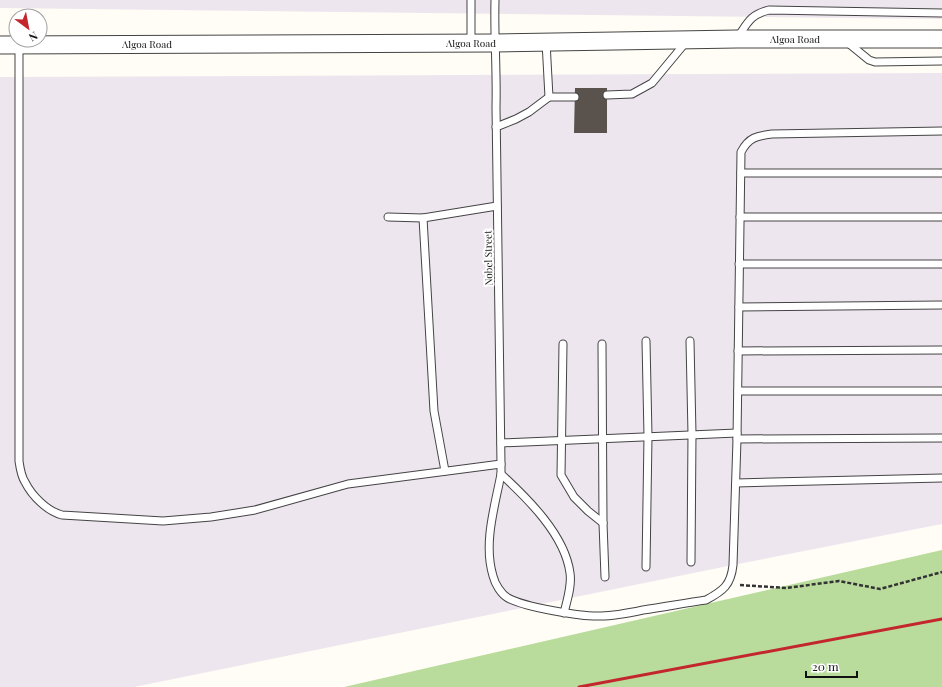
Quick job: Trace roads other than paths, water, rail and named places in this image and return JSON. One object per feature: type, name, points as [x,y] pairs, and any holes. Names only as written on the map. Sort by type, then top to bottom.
[{"type":"street","name":"Algoa Road","points":[[48,45],[494,43],[737,39],[942,39]]},
{"type":"lane","points":[[471,0],[471,43]]},
{"type":"lane","name":"Nobel Street","points":[[495,0],[494,43],[497,78],[496,127],[501,474],[490,533],[490,558],[493,576],[499,589],[508,598],[520,603],[564,612],[599,616],[617,615],[706,600],[718,593],[727,585],[732,576],[736,483]]},
{"type":"lane","points":[[737,39],[756,14],[769,10],[942,13]]},
{"type":"lane","points":[[844,39],[872,62],[942,62]]},
{"type":"lane","points":[[607,95],[632,94],[652,83],[687,40]]},
{"type":"lane","points":[[546,42],[549,97]]},
{"type":"lane","points":[[19,48],[19,461],[24,482],[51,512],[62,515],[163,521],[218,516],[255,510],[348,484],[501,464]]},
{"type":"lane","points":[[496,127],[529,112],[549,97],[575,97]]},
{"type":"lane","points":[[942,131],[772,134],[752,138],[746,143],[741,152],[740,173],[736,483],[942,478]]},
{"type":"lane","points":[[740,173],[942,173]]},
{"type":"lane","points":[[388,217],[423,218],[497,206]]},
{"type":"lane","points":[[740,218],[942,217]]},
{"type":"lane","points":[[423,218],[434,411],[446,471]]},
{"type":"lane","points":[[740,264],[942,264]]},
{"type":"lane","points":[[739,307],[942,305]]},
{"type":"lane","points":[[646,341],[648,436],[646,567]]},
{"type":"lane","points":[[690,341],[692,434],[691,562]]},
{"type":"lane","points":[[563,344],[561,475],[574,497],[603,523]]},
{"type":"lane","points":[[602,344],[604,577]]},
{"type":"lane","points":[[738,351],[942,350]]},
{"type":"lane","points":[[738,391],[942,392]]},
{"type":"lane","points":[[501,443],[692,434],[737,436],[942,438]]},
{"type":"lane","points":[[501,474],[522,493],[545,521],[557,538],[567,559],[570,574],[570,589],[564,612]]},
{"type":"railway","points":[[579,687],[942,619]]}]
